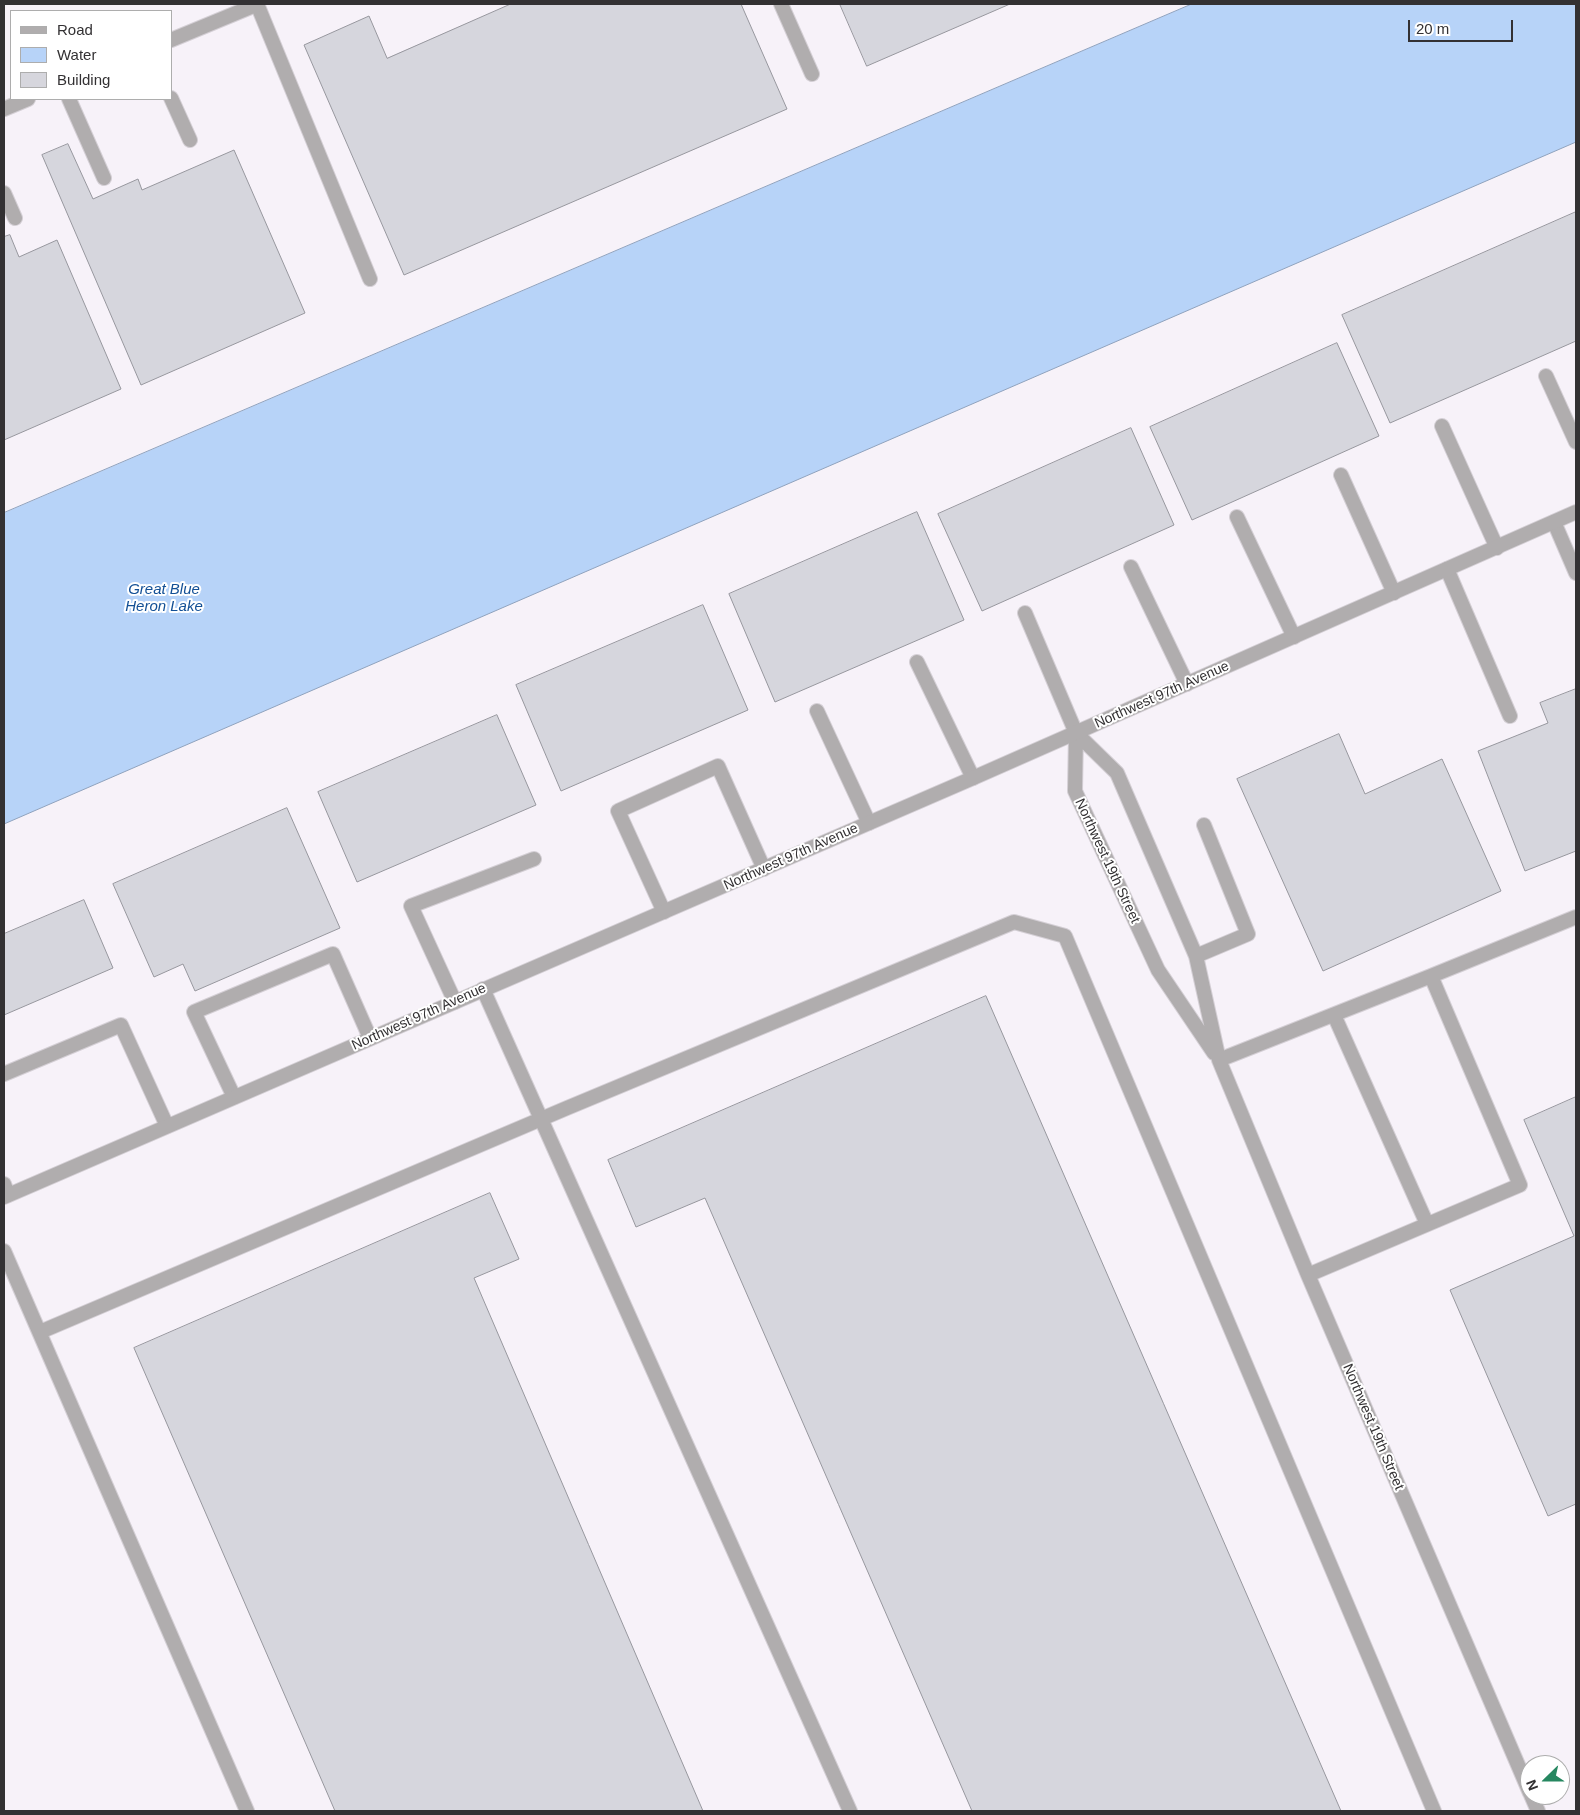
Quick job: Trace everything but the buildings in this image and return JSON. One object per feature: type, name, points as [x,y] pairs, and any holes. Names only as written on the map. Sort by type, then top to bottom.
[{"type":"street","points":[[172,40],[257,4],[370,279]]},
{"type":"street","points":[[781,4],[812,74]]},
{"type":"street","points":[[4,109],[26,100]]},
{"type":"street","points":[[70,100],[104,178]]},
{"type":"street","points":[[172,100],[190,140]]},
{"type":"street","points":[[4,193],[15,218]]},
{"type":"street","points":[[1546,376],[1576,442]]},
{"type":"street","points":[[1442,426],[1497,548]]},
{"type":"street","points":[[1341,475],[1394,593]]},
{"type":"street","name":"Northwest 97th Avenue","points":[[5,1192],[167,1126],[764,869],[1576,512]]},
{"type":"street","points":[[1237,517],[1294,637]]},
{"type":"street","points":[[1554,522],[1576,573]]},
{"type":"street","points":[[1131,567],[1187,684]]},
{"type":"street","points":[[1447,569],[1510,716]]},
{"type":"street","points":[[1025,613],[1076,733]]},
{"type":"street","points":[[917,662],[973,778]]},
{"type":"street","points":[[817,711],[869,823]]},
{"type":"street","name":"Northwest 19th Street","points":[[1076,733],[1117,772],[1196,956],[1219,1060],[1308,1275],[1520,1771]]},
{"type":"street","name":"Northwest 19th Street","points":[[1076,733],[1075,791],[1158,970],[1219,1060]]},
{"type":"street","points":[[664,912],[618,811],[718,766],[764,869]]},
{"type":"street","points":[[1196,956],[1248,934],[1204,825]]},
{"type":"street","points":[[455,1002],[412,906],[534,859]]},
{"type":"street","points":[[1219,1060],[1576,917]]},
{"type":"street","points":[[40,1332],[540,1119],[1014,922],[1065,936],[1434,1811]]},
{"type":"street","points":[[234,1097],[194,1012],[333,954],[370,1038]]},
{"type":"street","points":[[1308,1275],[1520,1185],[1431,976]]},
{"type":"street","points":[[483,989],[850,1811]]},
{"type":"street","points":[[1334,1015],[1427,1224]]},
{"type":"street","points":[[4,1074],[121,1025],[167,1126]]},
{"type":"street","points":[[4,1251],[247,1811]]},
{"type":"water","name":"Great Blue Heron Lake","points":[[1192,4],[1576,4],[1576,142],[4,824],[4,513]]}]
